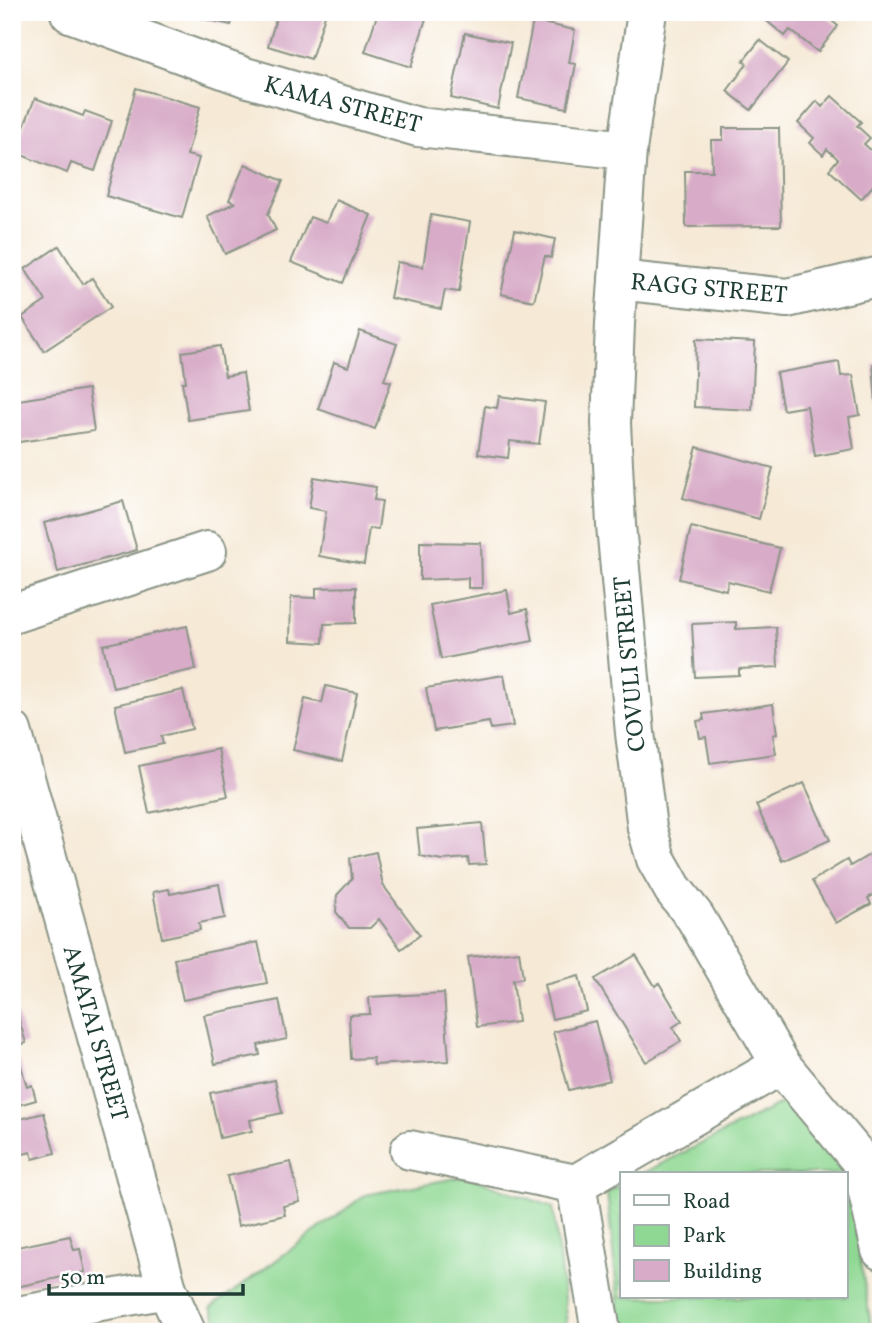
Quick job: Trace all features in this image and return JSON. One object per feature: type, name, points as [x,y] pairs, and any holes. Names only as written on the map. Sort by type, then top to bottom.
[{"type":"street","name":"COVULI STREET","points":[[647,12],[627,150],[611,423],[615,512],[635,733],[647,828],[656,859],[673,889],[695,917],[781,1065],[871,1156],[881,1250]]},
{"type":"street","name":"KAMA STREET","points":[[70,13],[245,77],[418,127],[627,150]]},
{"type":"street","name":"RAGG STREET","points":[[618,280],[787,298],[881,276]]},
{"type":"street","points":[[12,614],[207,551]]},
{"type":"street","name":"AMATAI STREET","points":[[12,731],[167,1289],[186,1332]]},
{"type":"street","points":[[410,1150],[576,1184],[781,1065]]},
{"type":"street","points":[[576,1184],[601,1332]]},
{"type":"street","points":[[12,1317],[167,1289]]},
{"type":"green space","points":[[790,1099],[847,1172],[645,1172]]},
{"type":"green space","points":[[467,1176],[553,1207],[568,1332],[222,1332],[211,1308],[365,1195]]},
{"type":"green space","points":[[848,1181],[872,1332],[621,1332],[607,1192],[620,1185],[620,1298],[848,1298]]},
{"type":"building","points":[[188,12],[234,12],[231,25],[187,15]]},
{"type":"building","points":[[278,12],[326,12],[311,59],[268,46]]},
{"type":"building","points":[[378,12],[428,12],[411,67],[365,52]]},
{"type":"building","points":[[756,12],[821,12],[838,26],[818,52],[790,30],[785,36]]},
{"type":"building","points":[[533,21],[575,30],[569,63],[576,64],[567,108],[518,98]]},
{"type":"building","points":[[465,33],[511,43],[498,109],[451,98]]},
{"type":"building","points":[[760,40],[788,62],[751,110],[727,91],[747,64],[743,61]]},
{"type":"building","points":[[136,88],[200,107],[187,155],[199,158],[182,218],[106,196]]},
{"type":"building","points":[[832,96],[861,122],[857,126],[870,138],[864,144],[881,159],[878,167],[881,169],[881,177],[861,199],[829,170],[838,159],[827,149],[823,155],[810,143],[814,138],[798,123],[817,101],[822,107]]},
{"type":"building","points":[[35,98],[83,116],[85,111],[112,121],[95,171],[71,163],[67,173],[14,152]]},
{"type":"building","points":[[723,128],[779,128],[781,226],[686,227],[685,171],[712,171],[711,140],[723,140]]},
{"type":"building","points":[[245,164],[283,181],[268,214],[276,230],[225,254],[207,216],[235,203],[229,200]]},
{"type":"building","points":[[336,200],[371,215],[343,283],[291,262],[310,217],[326,223]]},
{"type":"building","points":[[431,215],[470,222],[459,292],[445,290],[441,309],[390,298],[397,262],[423,267]]},
{"type":"building","points":[[515,230],[555,239],[551,258],[545,256],[534,301],[501,294]]},
{"type":"building","points":[[59,246],[83,284],[92,278],[111,307],[44,351],[22,317],[46,301],[25,269]]},
{"type":"building","points":[[360,331],[397,344],[384,380],[391,382],[375,429],[318,409],[334,362],[348,367]]},
{"type":"building","points":[[696,339],[755,342],[752,410],[694,407]]},
{"type":"building","points":[[220,346],[225,376],[243,373],[249,411],[188,420],[182,382],[186,382],[182,352]]},
{"type":"building","points":[[839,362],[841,376],[853,375],[860,415],[849,417],[854,449],[815,456],[807,406],[783,410],[776,373]]},
{"type":"building","points":[[881,363],[881,403],[876,404],[873,364]]},
{"type":"building","points":[[88,389],[94,431],[12,443],[12,401]]},
{"type":"building","points":[[499,396],[545,402],[539,444],[510,441],[508,458],[478,454],[485,406],[497,408]]},
{"type":"building","points":[[697,447],[773,468],[759,519],[683,498]]},
{"type":"building","points":[[314,477],[376,487],[374,500],[382,501],[378,529],[369,528],[364,564],[319,556],[326,511],[309,508]]},
{"type":"building","points":[[123,501],[137,550],[58,572],[44,523]]},
{"type":"building","points":[[691,527],[780,548],[769,591],[728,581],[726,590],[679,579]]},
{"type":"building","points":[[420,542],[481,543],[482,588],[468,588],[468,578],[420,580]]},
{"type":"building","points":[[356,587],[356,623],[324,624],[323,643],[290,641],[291,597],[316,598],[316,588]]},
{"type":"building","points":[[507,590],[511,613],[527,609],[533,641],[441,659],[430,605]]},
{"type":"building","points":[[736,622],[736,629],[776,627],[778,667],[739,669],[739,675],[695,677],[692,624]]},
{"type":"building","points":[[187,626],[196,669],[113,688],[103,645]]},
{"type":"building","points":[[504,675],[513,726],[491,729],[489,722],[434,731],[426,688]]},
{"type":"building","points":[[326,686],[357,693],[342,761],[293,750],[305,699],[322,703]]},
{"type":"building","points":[[183,690],[192,729],[161,736],[163,744],[125,752],[115,705]]},
{"type":"building","points":[[773,704],[777,734],[773,735],[776,754],[710,763],[706,737],[700,738],[697,721],[704,720],[703,714]]},
{"type":"building","points":[[218,749],[228,796],[149,813],[139,766]]},
{"type":"building","points":[[804,783],[830,840],[782,861],[756,805]]},
{"type":"building","points":[[482,823],[486,864],[469,865],[468,858],[442,860],[420,856],[417,829]]},
{"type":"building","points":[[881,848],[881,891],[868,898],[871,904],[836,923],[812,881],[847,860],[850,866]]},
{"type":"building","points":[[376,852],[383,885],[420,935],[401,949],[379,919],[370,928],[349,928],[336,912],[337,895],[352,879],[350,858]]},
{"type":"building","points":[[219,884],[225,918],[199,923],[200,930],[162,938],[153,892],[169,889],[170,894]]},
{"type":"building","points":[[258,942],[267,983],[183,1000],[174,959]]},
{"type":"building","points":[[519,951],[523,978],[513,980],[518,1022],[477,1027],[468,957]]},
{"type":"building","points":[[636,955],[655,986],[659,983],[682,1021],[673,1027],[681,1041],[646,1062],[595,979]]},
{"type":"building","points":[[579,976],[587,1011],[552,1019],[544,985]]},
{"type":"building","points":[[444,993],[449,1061],[374,1065],[373,1058],[351,1059],[349,1015],[370,1014],[369,997]]},
{"type":"building","points":[[279,1000],[287,1039],[258,1045],[260,1055],[215,1064],[204,1015]]},
{"type":"building","points":[[17,1013],[26,1043],[12,1047],[12,1015]]},
{"type":"building","points":[[595,1021],[610,1080],[569,1090],[553,1032]]},
{"type":"building","points":[[19,1059],[27,1087],[32,1085],[36,1100],[12,1107],[12,1061]]},
{"type":"building","points":[[275,1080],[282,1113],[250,1120],[252,1131],[220,1138],[210,1093]]},
{"type":"building","points":[[44,1113],[55,1153],[33,1159],[31,1152],[12,1157],[12,1121]]},
{"type":"building","points":[[291,1162],[300,1202],[283,1206],[285,1215],[238,1226],[227,1176]]},
{"type":"building","points":[[70,1236],[74,1250],[80,1249],[85,1272],[12,1288],[12,1248]]}]
